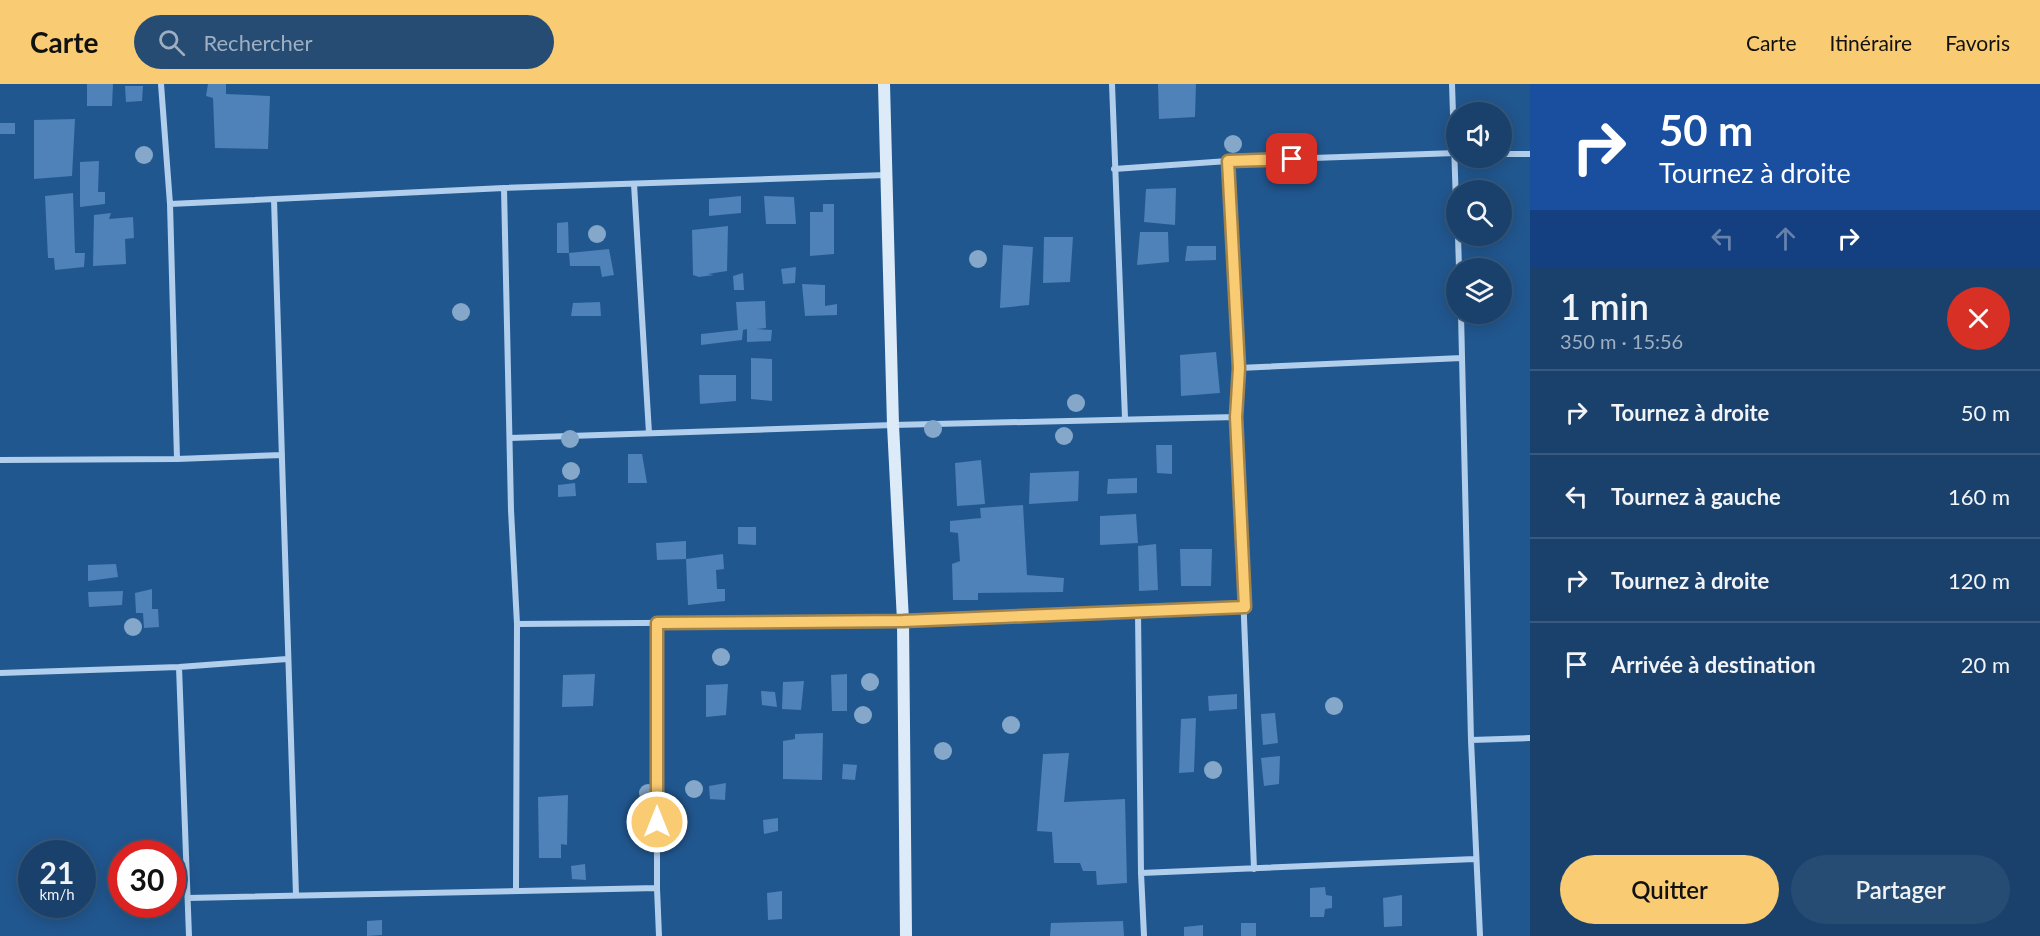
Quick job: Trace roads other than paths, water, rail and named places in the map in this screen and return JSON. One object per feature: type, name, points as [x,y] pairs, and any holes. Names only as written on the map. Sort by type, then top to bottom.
[{"type":"street","points":[[161,84],[170,204],[177,459]]},
{"type":"street","points":[[884,84],[892,425],[903,621],[906,936]]},
{"type":"street","points":[[1112,84],[1125,418]]},
{"type":"street","points":[[1452,84],[1453,102]]},
{"type":"street","points":[[1114,169],[1228,161],[1446,153]]},
{"type":"street","points":[[1512,154],[1530,154]]},
{"type":"street","points":[[1228,161],[1239,368],[1236,417],[1254,869]]},
{"type":"street","points":[[170,204],[504,188],[886,175]]},
{"type":"street","points":[[634,184],[649,434]]},
{"type":"street","points":[[504,188],[511,510],[517,624],[516,890]]},
{"type":"street","points":[[274,199],[296,895]]},
{"type":"street","points":[[1461,324],[1471,740],[1480,936]]},
{"type":"street","points":[[1239,368],[1462,358]]},
{"type":"street","points":[[510,438],[1125,418],[1236,417]]},
{"type":"street","points":[[0,460],[177,459],[282,455]]},
{"type":"street","points":[[517,624],[903,621],[1245,607]]},
{"type":"street","points":[[1138,612],[1141,873],[1144,936]]},
{"type":"street","points":[[657,623],[659,936]]},
{"type":"street","points":[[0,673],[179,667],[287,659]]},
{"type":"street","points":[[179,667],[189,936]]},
{"type":"street","points":[[1471,740],[1530,738]]},
{"type":"street","points":[[1141,873],[1475,859]]},
{"type":"street","points":[[188,898],[657,888]]}]
